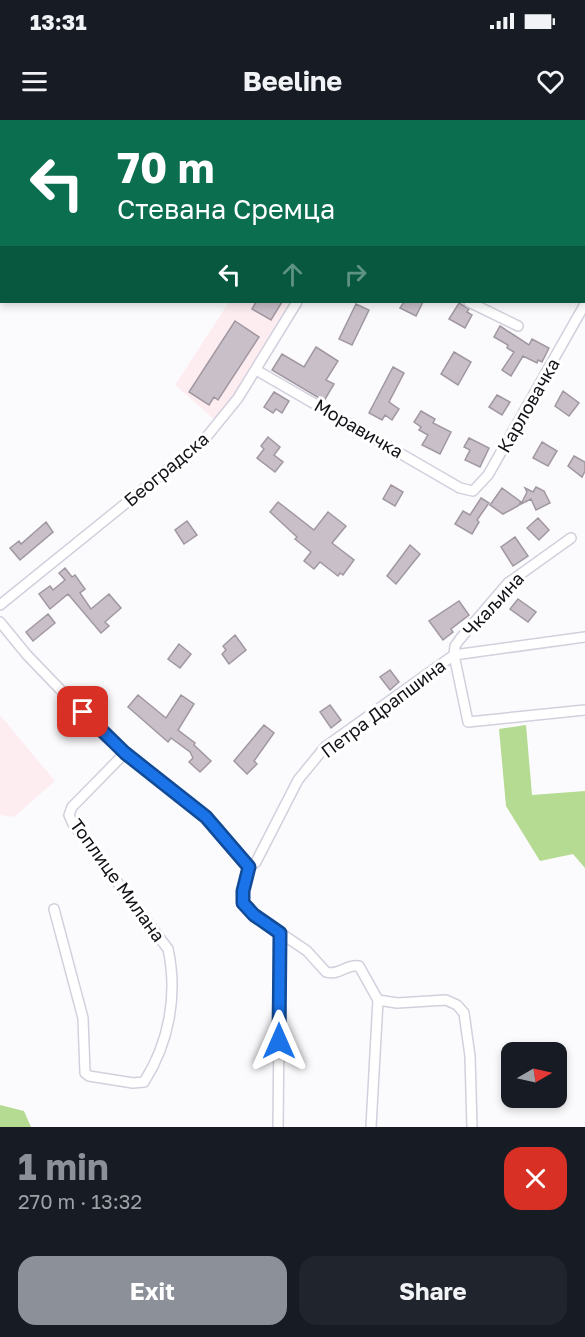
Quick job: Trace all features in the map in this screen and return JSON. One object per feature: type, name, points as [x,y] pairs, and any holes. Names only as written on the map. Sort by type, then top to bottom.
[{"type":"street","name":"Београдска","points":[[0,605],[204,440],[238,398],[296,303]]},
{"type":"street","points":[[471,303],[518,326]]},
{"type":"street","name":"Карловачка","points":[[460,488],[473,491],[483,483],[585,304]]},
{"type":"street","name":"Моравичка","points":[[256,370],[460,488]]},
{"type":"street","name":"Чкаљина","points":[[454,655],[455,646],[460,639],[508,583],[571,538]]},
{"type":"street","points":[[0,622],[71,701],[125,753],[206,817],[249,867],[243,891],[243,903],[254,915],[308,951],[329,973],[336,973],[353,965],[359,966],[378,1000],[371,1127]]},
{"type":"street","points":[[454,655],[585,637]]},
{"type":"street","name":"Петра Драпшина","points":[[249,867],[256,862],[298,780],[325,747],[454,655],[468,722],[585,710]]},
{"type":"street","name":"Топлице Милана","points":[[54,909],[83,1018],[84,1073],[89,1076],[133,1083],[144,1082],[160,1056],[170,1019],[172,993],[168,949],[73,824],[69,815],[72,807],[125,753]]},
{"type":"street","points":[[278,1127],[280,933]]},
{"type":"street","points":[[378,1000],[397,1003],[446,1000],[457,1005],[464,1013],[470,1056],[472,1127]]},
{"type":"shaded area","points":[[228,303],[290,303],[236,394],[215,420],[175,385]]},
{"type":"shaded area","points":[[0,715],[55,781],[14,817],[0,815]]},
{"type":"green space","points":[[526,725],[532,795],[585,791],[585,868],[573,854],[540,861],[506,806],[499,729]]},
{"type":"green space","points":[[0,1105],[24,1111],[31,1127],[0,1127]]},
{"type":"building","points":[[255,303],[281,303],[271,320],[252,309]]},
{"type":"building","points":[[403,303],[422,303],[416,316],[400,308]]},
{"type":"building","points":[[459,303],[469,309],[467,312],[472,315],[465,328],[449,319]]},
{"type":"building","points":[[356,304],[369,310],[352,345],[339,339]]},
{"type":"building","points":[[235,321],[259,337],[218,400],[214,397],[209,405],[189,392]]},
{"type":"building","points":[[500,326],[529,345],[532,339],[549,348],[542,362],[538,360],[537,363],[523,356],[511,376],[502,370],[514,352],[507,348],[508,345],[494,337]]},
{"type":"building","points":[[316,347],[338,361],[326,380],[334,384],[324,401],[272,370],[282,354],[304,367]]},
{"type":"building","points":[[454,352],[471,362],[458,385],[441,374]]},
{"type":"building","points":[[393,367],[404,373],[389,402],[399,409],[392,420],[385,415],[382,420],[369,413]]},
{"type":"building","points":[[563,391],[579,403],[569,416],[555,406]]},
{"type":"building","points":[[274,392],[289,401],[282,413],[276,409],[273,413],[264,407]]},
{"type":"building","points":[[497,395],[510,402],[502,415],[489,407]]},
{"type":"building","points":[[421,411],[435,419],[433,423],[451,432],[440,454],[422,445],[428,435],[419,430],[421,427],[414,422]]},
{"type":"building","points":[[268,437],[280,447],[274,455],[283,462],[275,472],[257,458],[264,449],[261,446]]},
{"type":"building","points":[[469,438],[489,448],[480,467],[465,460],[470,450],[464,447]]},
{"type":"building","points":[[542,442],[557,451],[548,466],[533,458]]},
{"type":"building","points":[[574,456],[585,462],[582,477],[568,466]]},
{"type":"building","points":[[391,485],[403,492],[395,506],[383,499]]},
{"type":"building","points":[[536,487],[544,491],[550,503],[536,510],[531,499],[521,504],[527,492],[525,488],[533,492]]},
{"type":"building","points":[[502,488],[521,502],[503,514],[490,505]]},
{"type":"building","points":[[481,498],[489,503],[477,520],[479,522],[472,534],[455,524],[463,511],[470,515]]},
{"type":"building","points":[[278,502],[314,530],[328,512],[346,526],[332,543],[354,560],[343,575],[340,573],[338,576],[320,562],[314,569],[304,561],[311,552],[295,539],[297,537],[270,512]]},
{"type":"building","points":[[538,518],[549,530],[539,540],[527,528]]},
{"type":"building","points":[[187,521],[197,535],[184,544],[175,530]]},
{"type":"building","points":[[46,522],[53,532],[20,560],[10,548],[19,541],[21,544]]},
{"type":"building","points":[[515,537],[528,556],[513,566],[501,547]]},
{"type":"building","points":[[410,545],[420,554],[396,584],[387,576]]},
{"type":"building","points":[[65,568],[72,577],[75,575],[85,589],[80,593],[91,609],[109,594],[121,608],[105,622],[109,626],[101,633],[68,594],[50,609],[39,594],[50,586],[53,590],[65,580],[59,573]]},
{"type":"building","points":[[518,599],[536,612],[528,622],[510,609]]},
{"type":"building","points":[[459,601],[469,615],[451,629],[453,632],[443,640],[429,621]]},
{"type":"building","points":[[48,614],[55,623],[33,641],[26,632]]},
{"type":"building","points":[[235,635],[246,650],[229,664],[222,654],[226,650],[223,646]]},
{"type":"building","points":[[179,644],[191,654],[180,668],[168,659]]},
{"type":"building","points":[[390,670],[399,682],[390,690],[380,677]]},
{"type":"building","points":[[138,695],[166,718],[181,695],[194,704],[178,730],[195,743],[194,745],[211,761],[200,772],[189,762],[193,758],[190,752],[171,738],[168,742],[128,707]]},
{"type":"building","points":[[330,705],[341,720],[331,728],[320,712]]},
{"type":"building","points":[[264,725],[274,733],[254,761],[257,764],[247,774],[234,761]]},
{"type":"route","points":[[83,712],[105,736],[206,817],[249,867],[243,891],[243,903],[254,915],[280,933],[279,1041]]}]
